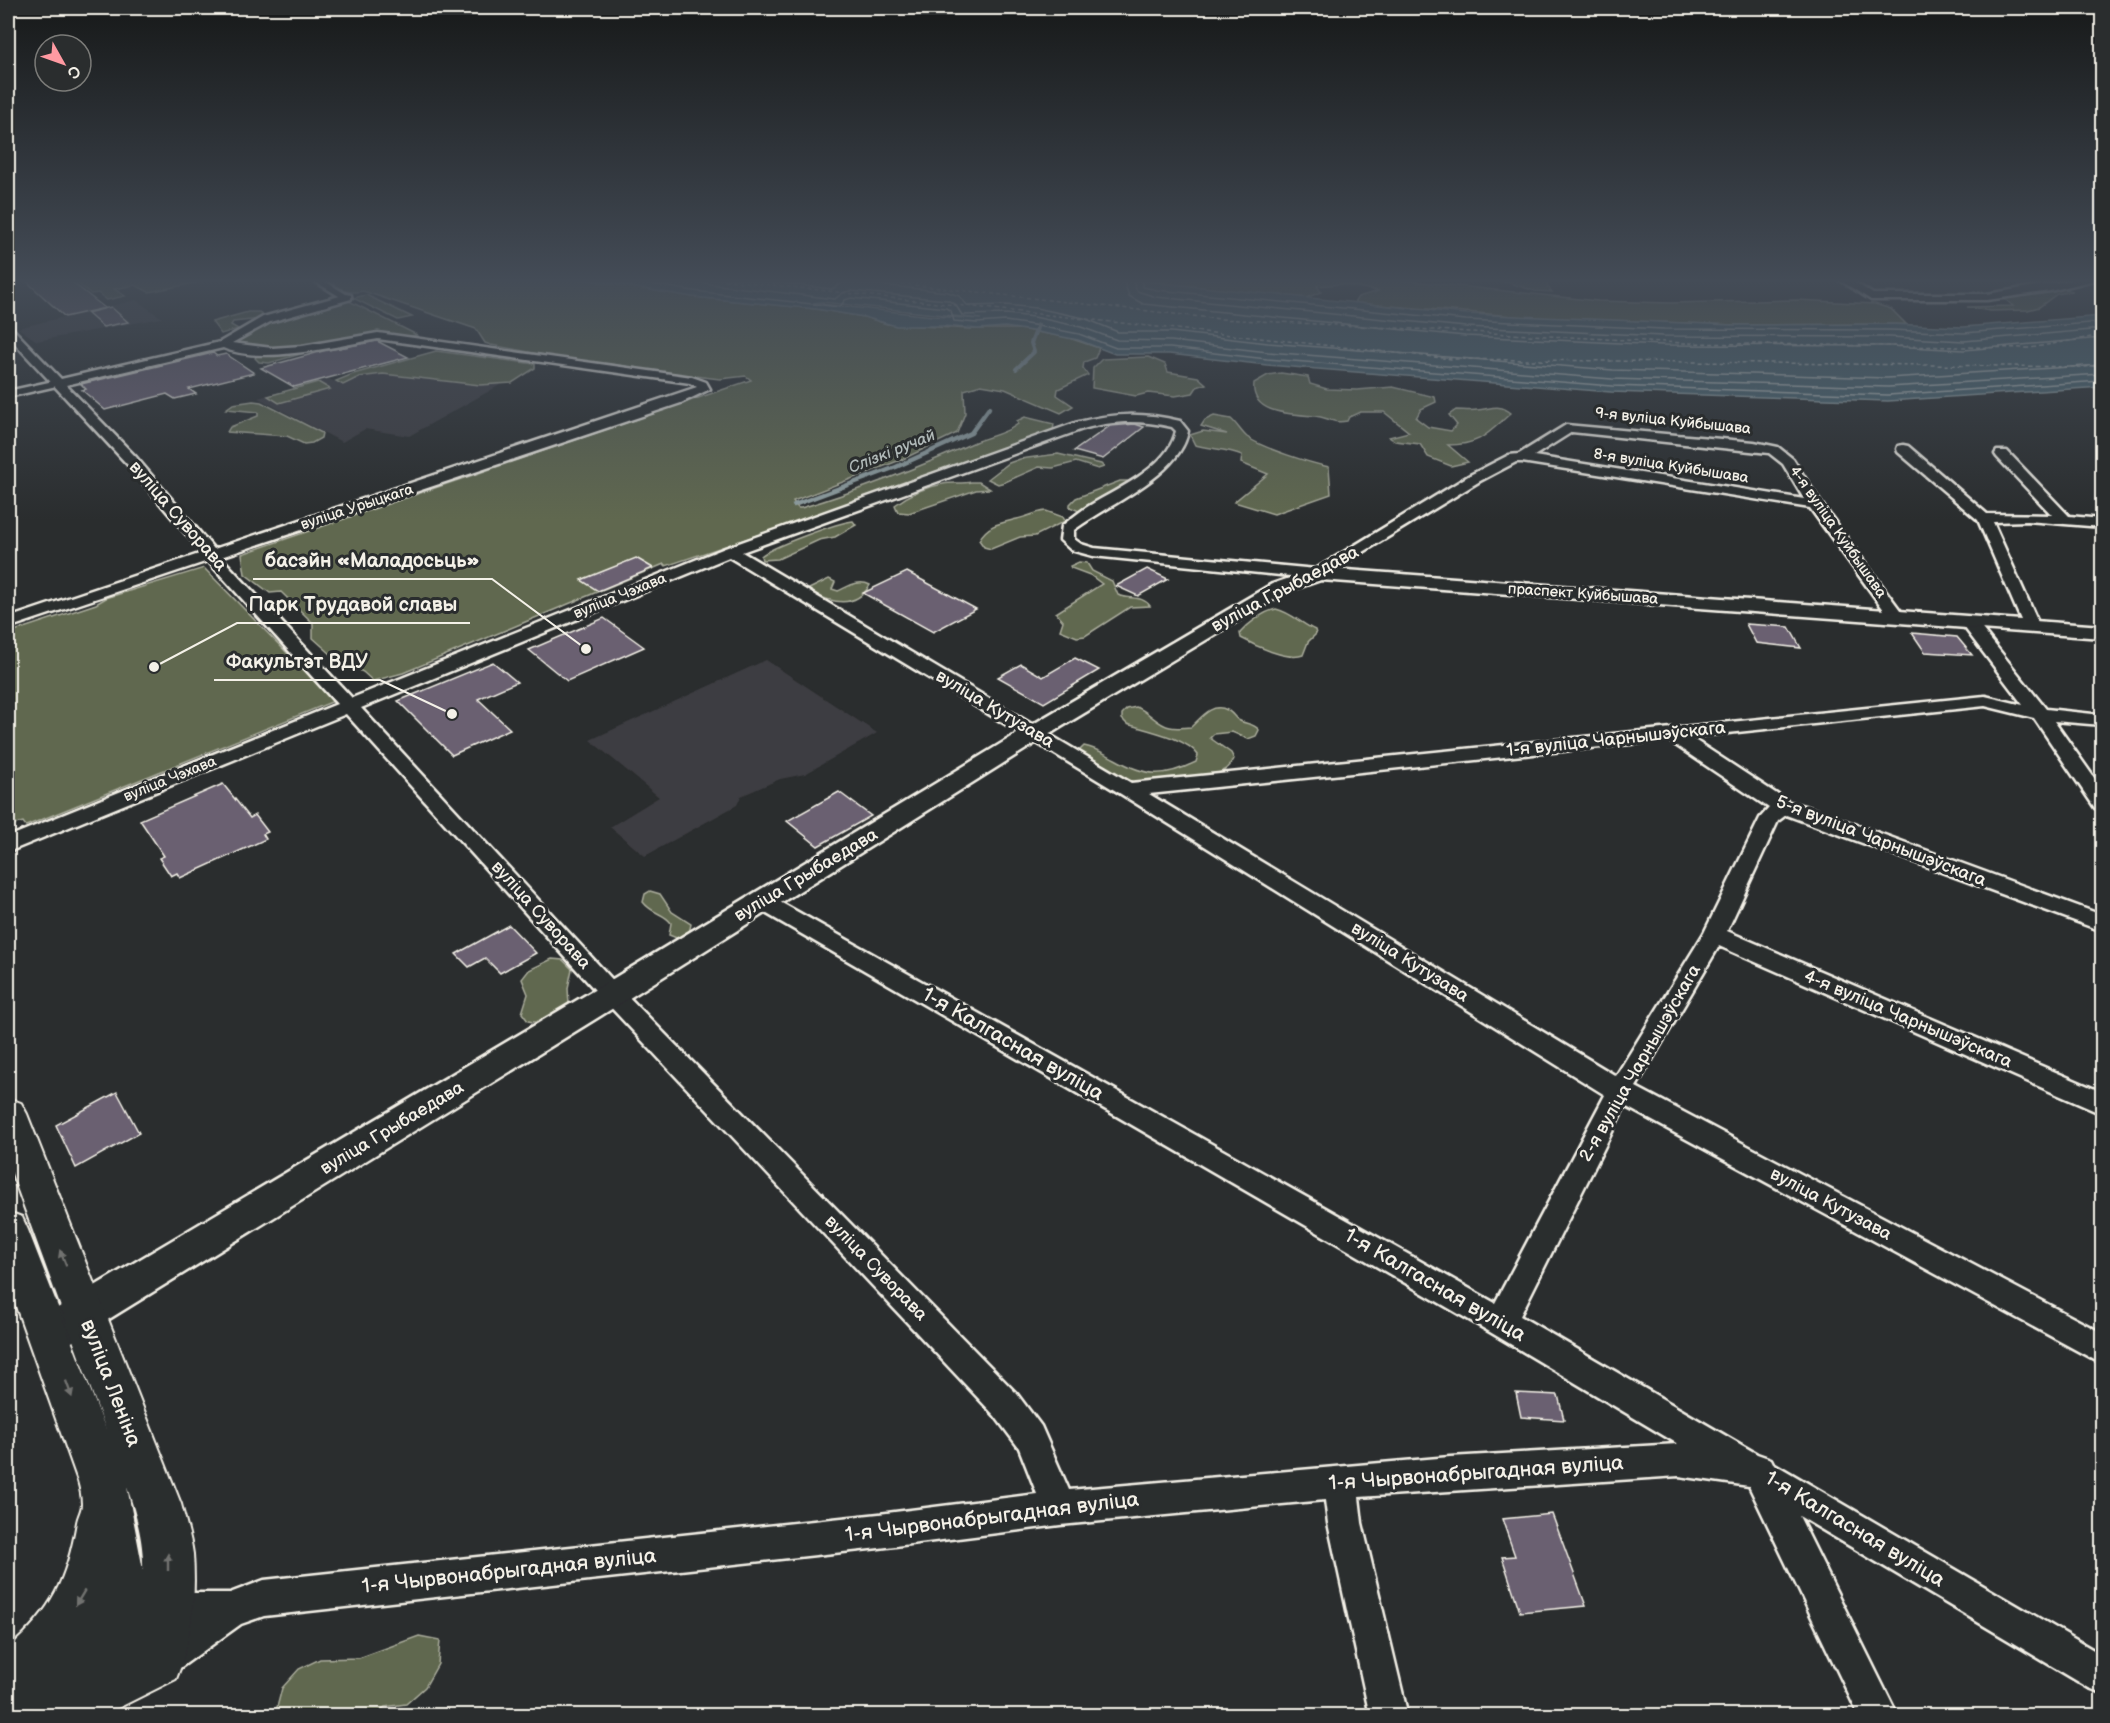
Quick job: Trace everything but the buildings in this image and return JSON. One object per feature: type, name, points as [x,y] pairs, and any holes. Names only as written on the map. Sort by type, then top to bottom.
[{"type":"main road","name":"вуліца Леніна","points":[[8,1114],[66,1324],[102,1480],[120,1576],[139,1646]]},
{"type":"main road","name":"вуліца Леніна","points":[[8,1230],[66,1324],[157,1504],[168,1553],[167,1611]]},
{"type":"main road","points":[[8,1683],[57,1637],[86,1589],[99,1546],[102,1480]]},
{"type":"main road","name":"1-я Чырвонабрыгадная вуліца","points":[[42,1716],[112,1683],[167,1611]]},
{"type":"main road","name":"1-я Чырвонабрыгадная вуліца","points":[[8,1693],[139,1646]]},
{"type":"street","name":"вуліца Суворава","points":[[36,359],[130,460],[212,555],[612,994],[1006,1405],[1030,1437],[1060,1508]]},
{"type":"street","points":[[8,394],[157,359]]},
{"type":"street","name":"вуліца Урыцкага","points":[[8,623],[696,394],[704,389],[702,384],[692,380],[542,359]]},
{"type":"street","name":"вуліца Чэхава","points":[[8,845],[730,551],[1105,418],[1127,415],[1176,424]]},
{"type":"street","name":"праспект Куйбышава","points":[[1176,424],[1182,431],[1180,442],[1156,469],[1119,495],[1090,511],[1067,530],[1067,540],[1076,547],[1093,552],[1319,574],[2103,632]]},
{"type":"street","name":"9-я вуліца Куйбышава","points":[[1570,428],[1754,446],[1773,450]]},
{"type":"street","name":"вуліца Грыбаедава","points":[[66,1324],[1279,588],[1319,574],[1474,478],[1514,458],[1522,458],[1570,428]]},
{"type":"street","points":[[1903,449],[1984,518],[2032,627]]},
{"type":"street","name":"4-я вуліца Куйбышава","points":[[1773,450],[1791,465],[1815,505],[1898,618]]},
{"type":"street","points":[[2002,454],[2063,518]]},
{"type":"street","name":"8-я вуліца Куйбышава","points":[[1522,458],[1815,505]]},
{"type":"street","points":[[1984,518],[2063,518],[2103,523]]},
{"type":"street","name":"вуліца Кутузава","points":[[730,551],[1036,734],[1620,1091],[2103,1349]]},
{"type":"street","points":[[1969,623],[2040,714],[2103,803]]},
{"type":"street","name":"1-я вуліца Чарнышэўскага","points":[[1128,790],[1985,701],[2040,714],[2103,720]]},
{"type":"street","name":"5-я вуліца Чарнышэўскага","points":[[1672,734],[1782,807],[1804,813],[2103,923]]},
{"type":"street","name":"2-я вуліца Чарнышэўскага","points":[[1501,1322],[1620,1091],[1714,935],[1770,818],[1782,807]]},
{"type":"street","name":"1-я Калгасная вуліца","points":[[763,902],[1501,1322],[2103,1675]]},
{"type":"street","name":"4-я вуліца Чарнышэўскага","points":[[1714,935],[2103,1103]]},
{"type":"street","name":"1-я Чырвонабрыгадная вуліца","points":[[139,1646],[264,1598],[1060,1508],[1450,1473],[1679,1460],[1759,1472]]},
{"type":"street","points":[[1759,1472],[1879,1716]]},
{"type":"street","points":[[1340,1482],[1345,1522],[1389,1716]]},
{"type":"street","name":"1-я Чырвонабрыгадная вуліца","points":[[167,1611],[230,1611]]},
{"type":"shaded area","points":[[413,359],[472,359],[532,367],[409,436],[365,429],[342,442],[258,398],[328,379],[340,384]]},
{"type":"shaded area","points":[[766,660],[877,733],[805,774],[780,779],[741,796],[737,805],[645,856],[610,827],[659,797],[590,740]]},
{"type":"green space","points":[[256,359],[282,359],[269,363]]},
{"type":"green space","points":[[406,359],[500,359],[535,364],[535,368],[512,383],[480,385],[383,374],[359,377],[343,385],[336,381]]},
{"type":"green space","points":[[569,359],[1091,359],[1084,362],[1083,368],[1088,375],[1058,389],[1057,395],[1073,406],[1061,413],[1005,389],[981,385],[964,390],[965,413],[957,433],[903,459],[793,501],[798,508],[801,508],[867,486],[1003,433],[1025,417],[1054,424],[1053,431],[956,468],[666,566],[664,564],[403,673],[373,681],[363,672],[332,655],[313,638],[313,623],[281,592],[270,593],[245,574],[242,554],[751,380],[746,376],[720,379]]},
{"type":"green space","points":[[1102,359],[1154,359],[1165,364],[1168,372],[1198,377],[1206,384],[1197,387],[1193,393],[1175,396],[1148,393],[1136,396],[1092,388],[1093,368]]},
{"type":"green space","points":[[1281,373],[1308,377],[1310,384],[1327,389],[1357,390],[1393,387],[1435,397],[1436,402],[1421,409],[1416,418],[1428,427],[1451,431],[1457,425],[1449,415],[1456,410],[1499,407],[1511,413],[1490,432],[1476,440],[1448,445],[1468,462],[1451,466],[1428,457],[1420,444],[1395,441],[1389,437],[1409,432],[1384,412],[1360,412],[1349,417],[1347,421],[1338,422],[1275,411],[1266,407],[1255,394],[1254,383],[1268,375]]},
{"type":"green space","points":[[318,382],[330,389],[279,403],[268,396]]},
{"type":"green space","points":[[261,402],[322,433],[321,438],[304,444],[287,436],[227,432],[230,427],[258,416],[258,412],[226,409],[233,404]]},
{"type":"green space","points":[[1214,416],[1231,419],[1247,437],[1263,446],[1329,467],[1331,494],[1274,514],[1234,502],[1268,474],[1241,463],[1242,455],[1195,445],[1190,435],[1203,431],[1227,434],[1201,426],[1205,420]]},
{"type":"green space","points":[[1058,454],[1101,464],[1104,467],[1098,469],[1076,462],[1053,468],[1039,467],[998,484],[988,479],[1009,463],[1020,459]]},
{"type":"green space","points":[[1120,481],[1127,481],[1129,485],[1081,512],[1070,507],[1076,498]]},
{"type":"green space","points":[[979,482],[990,489],[976,490],[909,513],[898,512],[895,505],[930,487],[946,483]]},
{"type":"green space","points":[[1046,511],[1063,517],[1065,521],[1035,536],[1020,537],[991,549],[984,547],[979,540],[995,525]]},
{"type":"green space","points":[[853,521],[856,525],[835,537],[819,540],[778,559],[762,560],[761,556],[778,547],[820,530]]},
{"type":"green space","points":[[1079,562],[1087,563],[1092,571],[1112,581],[1118,595],[1144,600],[1150,606],[1130,607],[1085,636],[1077,637],[1060,630],[1063,621],[1056,613],[1102,584],[1090,575],[1071,568],[1070,566]]},
{"type":"green space","points":[[204,568],[334,701],[26,826],[23,822],[8,826],[8,633],[96,604],[106,598]]},
{"type":"green space","points":[[829,579],[835,582],[832,589],[838,591],[858,583],[870,585],[864,593],[850,601],[834,601],[810,593],[809,589]]},
{"type":"green space","points":[[1276,609],[1315,630],[1316,634],[1308,642],[1303,655],[1280,654],[1241,638],[1240,633],[1252,622]]},
{"type":"green space","points":[[1136,707],[1165,726],[1178,728],[1191,727],[1207,712],[1222,708],[1241,722],[1259,730],[1256,736],[1248,739],[1232,732],[1214,734],[1210,738],[1231,753],[1234,759],[1226,769],[1217,773],[1180,780],[1132,781],[1111,773],[1079,751],[1084,746],[1088,747],[1126,765],[1155,773],[1174,771],[1196,762],[1198,755],[1193,749],[1176,739],[1127,724],[1122,719],[1122,714],[1127,709]]},
{"type":"green space","points":[[650,891],[660,894],[672,912],[691,924],[689,933],[679,939],[669,935],[671,923],[643,902],[645,894]]},
{"type":"green space","points":[[552,959],[563,960],[572,969],[568,988],[569,1005],[540,1023],[528,1021],[522,1013],[528,994],[522,979],[529,970]]},
{"type":"green space","points":[[419,1636],[440,1640],[438,1664],[425,1687],[406,1704],[385,1707],[375,1715],[275,1715],[282,1688],[299,1669],[320,1659],[359,1658]]},
{"type":"water","points":[[1217,359],[2102,359],[2102,387],[1888,401],[1611,392]]},
{"type":"waterway","name":"Слізкі ручай","points":[[1016,369],[1026,359]]},
{"type":"waterway","name":"Слізкі ручай","points":[[794,505],[896,467],[971,433],[989,408]]},
{"type":"ferry route","points":[[1484,359],[2084,367],[2102,365]]},
{"type":"place","name":"басэйн «Маладосьць»","points":[[586,649]]},
{"type":"place","name":"Парк Трудавой славы","points":[[154,667]]},
{"type":"place","name":"Факультэт ВДУ","points":[[452,714]]}]
